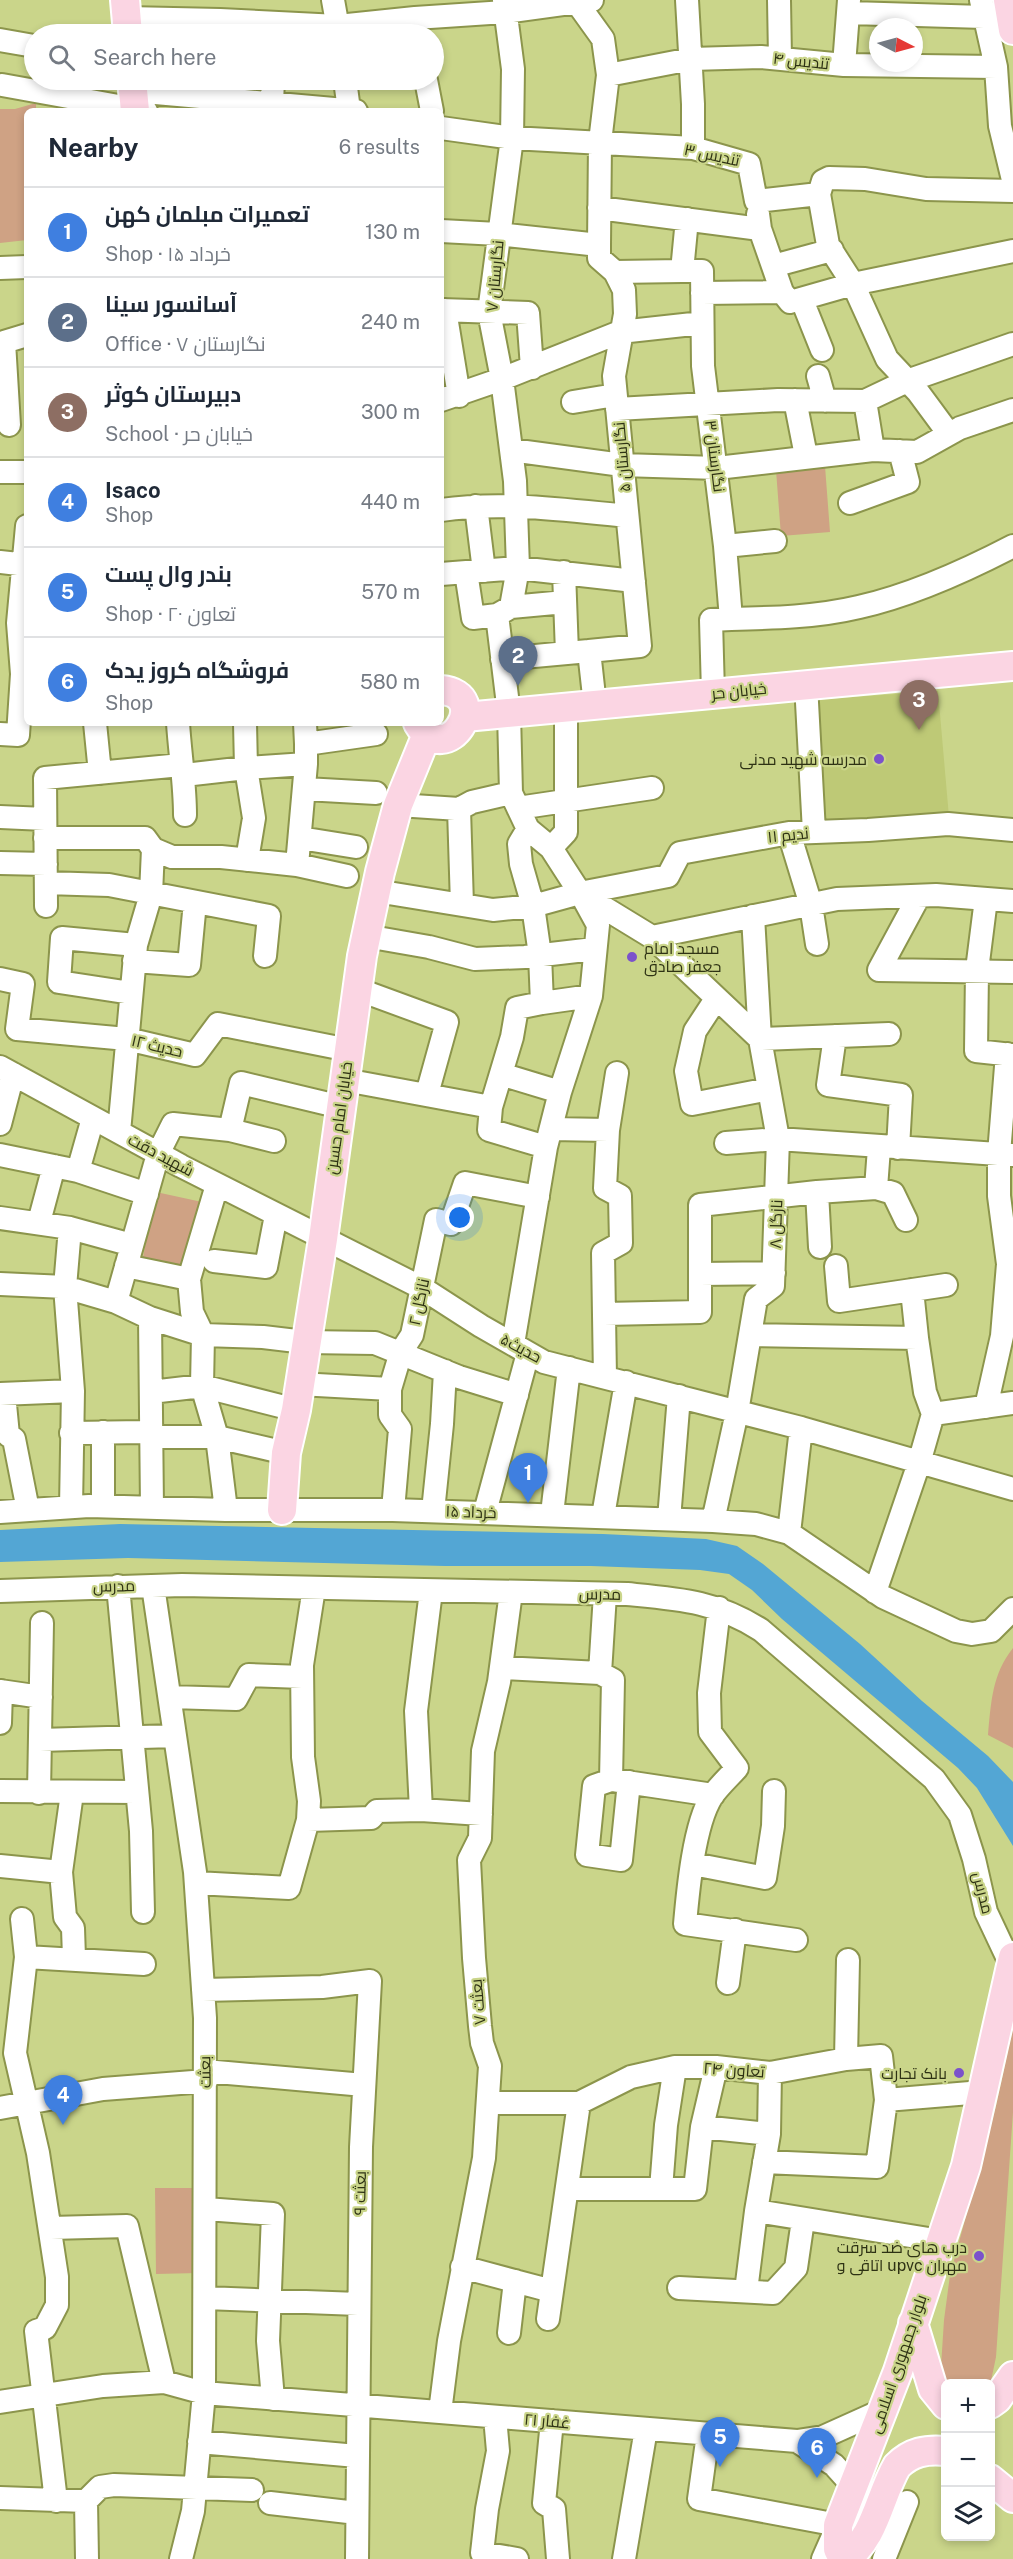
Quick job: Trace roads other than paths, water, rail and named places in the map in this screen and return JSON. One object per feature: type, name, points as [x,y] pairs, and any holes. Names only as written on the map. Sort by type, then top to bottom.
[{"type":"main road","points":[[1008,0],[1013,30]]},
{"type":"main road","name":"خیابان حر","points":[[465,717],[1013,666]]},
{"type":"main road","points":[[423,729],[443,738],[451,736],[463,725],[465,717],[463,703],[453,693],[444,691]]},
{"type":"main road","name":"خیابان امام حسین","points":[[282,1510],[286,1453],[298,1397],[323,1239],[357,989],[376,891],[387,799],[423,729]]},
{"type":"main road","name":"بلوار جمهوری اسلامی","points":[[844,2559],[838,2549],[838,2525],[898,2371],[966,2166],[1012,1961]]},
{"type":"main road","points":[[913,2323],[933,2389],[941,2400]]},
{"type":"main road","points":[[995,2400],[1013,2376]]},
{"type":"main road","points":[[844,2559],[861,2545],[882,2544],[897,2466],[904,2459],[919,2452],[941,2451]]},
{"type":"main road","points":[[995,2483],[1013,2498]]},
{"type":"street","points":[[333,0],[338,24]]},
{"type":"street","points":[[687,0],[693,148]]},
{"type":"street","points":[[779,0],[780,58]]},
{"type":"street","points":[[374,24],[505,6],[580,1],[603,39],[608,75],[600,142],[599,245],[498,234],[444,231]]},
{"type":"street","name":"نگارستان ۷","points":[[505,6],[513,69],[512,138],[489,312],[502,379],[517,506],[519,568],[504,611],[502,659],[509,713],[514,800]]},
{"type":"street","points":[[844,65],[850,7],[982,9],[996,67],[1000,126],[1013,180]]},
{"type":"street","points":[[191,24],[218,10],[261,24]]},
{"type":"street","points":[[127,18],[166,24]]},
{"type":"street","points":[[0,40],[24,44]]},
{"type":"street","name":"تندیس ۴","points":[[608,75],[690,59],[780,58],[844,65],[996,67]]},
{"type":"street","points":[[2,85],[49,102],[81,90]]},
{"type":"street","points":[[89,90],[136,100],[171,90]]},
{"type":"street","points":[[190,90],[233,105],[272,103],[329,108]]},
{"type":"street","points":[[272,103],[273,90]]},
{"type":"street","points":[[347,90],[352,108]]},
{"type":"street","points":[[428,90],[431,108]]},
{"type":"street","name":"تندیس ۳","points":[[444,128],[512,138],[693,148],[749,164],[756,201]]},
{"type":"street","points":[[949,434],[887,359],[853,284],[828,245],[819,194],[823,181],[829,178],[865,179],[926,189],[1013,190]]},
{"type":"street","points":[[819,194],[756,201],[760,229],[773,266],[822,350]]},
{"type":"street","points":[[599,208],[760,229]]},
{"type":"street","points":[[615,272],[682,271],[687,219]]},
{"type":"street","name":"نگارستان ۵","points":[[578,652],[640,646],[614,376],[625,314],[624,290],[615,272],[599,258],[599,245]]},
{"type":"street","points":[[773,266],[832,250]]},
{"type":"street","points":[[702,293],[792,296],[1013,250]]},
{"type":"street","points":[[0,268],[24,273]]},
{"type":"street","name":"نگارستان ۳","points":[[682,271],[702,271],[703,366],[717,468],[731,619]]},
{"type":"street","points":[[444,310],[528,313],[532,368]]},
{"type":"street","points":[[444,323],[450,398],[620,332],[702,323]]},
{"type":"street","points":[[9,424],[3,342],[24,336]]},
{"type":"street","points":[[573,402],[708,404],[795,400],[865,401],[907,381],[1013,344]]},
{"type":"street","points":[[818,376],[825,401]]},
{"type":"street","points":[[795,400],[806,456]]},
{"type":"street","points":[[865,401],[873,450]]},
{"type":"street","points":[[511,450],[622,465],[717,468],[873,450],[917,452],[949,434],[1013,410]]},
{"type":"street","points":[[850,503],[908,482],[900,451]]},
{"type":"street","points":[[0,472],[24,472]]},
{"type":"street","points":[[476,506],[473,618],[565,602]]},
{"type":"street","points":[[444,510],[476,506],[517,506],[627,516]]},
{"type":"street","points":[[725,546],[775,541]]},
{"type":"street","points":[[713,693],[711,620],[789,618],[858,608],[905,593],[1013,546]]},
{"type":"street","points":[[0,562],[24,565]]},
{"type":"street","points":[[444,574],[519,568],[634,581]]},
{"type":"street","points":[[24,569],[9,622],[24,671]]},
{"type":"street","points":[[564,572],[565,602],[595,705]]},
{"type":"street","points":[[502,659],[578,652]]},
{"type":"street","points":[[15,727],[24,679]]},
{"type":"street","points":[[806,684],[814,832]]},
{"type":"street","points":[[551,848],[566,832],[567,707]]},
{"type":"street","points":[[95,726],[100,773]]},
{"type":"street","points":[[178,726],[185,815]]},
{"type":"street","points":[[245,726],[246,768],[254,818],[247,860]]},
{"type":"street","points":[[46,906],[45,778],[100,773],[246,768],[306,744],[376,734]]},
{"type":"street","points":[[297,865],[305,789],[306,744]]},
{"type":"street","points":[[305,789],[459,809],[472,802],[566,801],[652,788]]},
{"type":"street","points":[[485,1512],[517,1395],[538,1197],[560,1092],[591,996],[598,925],[551,848],[528,829],[514,800]]},
{"type":"street","points":[[459,809],[462,905]]},
{"type":"street","points":[[0,817],[45,828],[145,838],[153,849],[172,857],[297,865],[347,876]]},
{"type":"street","name":"ندیم ۱۱","points":[[580,893],[668,876],[680,853],[789,833],[948,824],[1013,830]]},
{"type":"street","points":[[528,829],[519,844],[521,864],[533,906],[540,955],[542,1003]]},
{"type":"street","points":[[789,833],[811,904],[817,944]]},
{"type":"street","points":[[300,838],[356,847]]},
{"type":"street","points":[[119,1132],[135,953],[151,894],[153,849]]},
{"type":"street","points":[[0,863],[46,874],[269,916],[265,956]]},
{"type":"street","points":[[376,891],[493,910],[533,906],[580,893],[652,937],[760,1040],[889,1034]]},
{"type":"street","points":[[652,937],[837,899],[919,896],[1013,901]]},
{"type":"street","points":[[919,896],[879,970],[1013,972]]},
{"type":"street","points":[[986,899],[977,970],[976,1051],[1010,1055],[1006,1154],[999,1196],[1008,1225],[1008,1336],[986,1407]]},
{"type":"street","points":[[131,993],[60,982],[62,938],[189,965],[195,902]]},
{"type":"street","name":"نازگل ۸","points":[[713,1521],[737,1412],[756,1299],[773,1286],[774,1273],[778,1139],[760,1040],[753,916]]},
{"type":"street","points":[[366,936],[429,947],[475,959],[594,949]]},
{"type":"street","name":"حدیث ۱۲","points":[[0,978],[23,984],[17,1029],[127,1039],[195,1055],[218,1024],[349,1050]]},
{"type":"street","points":[[357,989],[447,1022],[427,1094]]},
{"type":"street","points":[[591,996],[517,1008],[512,1037],[491,1107],[488,1140],[549,1138],[608,1130]]},
{"type":"street","points":[[716,999],[695,1031],[688,1061],[686,1071],[692,1104],[769,1089]]},
{"type":"street","points":[[835,1036],[828,1085],[900,1095],[876,1188]]},
{"type":"street","points":[[0,1124],[7,1071]]},
{"type":"street","name":"شهید دقت","points":[[7,1071],[158,1154],[323,1239]]},
{"type":"street","points":[[603,1516],[615,1380],[604,1314],[603,1253],[621,1243],[620,1196],[605,1188],[608,1130],[617,1073]]},
{"type":"street","points":[[501,1074],[560,1092]]},
{"type":"street","points":[[230,1130],[241,1083],[343,1093],[427,1094],[491,1107]]},
{"type":"street","points":[[78,1171],[93,1118]]},
{"type":"street","points":[[116,1302],[158,1154],[173,1124],[230,1130],[274,1141]]},
{"type":"street","points":[[726,1143],[778,1139],[1006,1154]]},
{"type":"street","points":[[0,1155],[78,1171],[147,1194]]},
{"type":"street","points":[[39,1222],[54,1166]]},
{"type":"street","name":"نازگل ۲","points":[[393,1510],[400,1429],[390,1415],[390,1389],[401,1352],[412,1335],[436,1220],[451,1224],[465,1183],[538,1197]]},
{"type":"street","points":[[217,1185],[189,1280],[192,1312],[203,1335],[202,1386],[217,1437],[226,1510]]},
{"type":"street","points":[[604,1314],[700,1312],[700,1205],[876,1188],[893,1193],[906,1220]]},
{"type":"street","points":[[817,1192],[820,1247]]},
{"type":"street","points":[[214,1261],[266,1267],[276,1215]]},
{"type":"street","points":[[0,1218],[70,1228],[189,1280]]},
{"type":"street","points":[[70,1228],[65,1287],[73,1391],[71,1507]]},
{"type":"street","name":"حدیث۵","points":[[323,1239],[422,1288],[544,1362],[801,1428],[1013,1489]]},
{"type":"street","points":[[837,1266],[839,1301],[946,1285]]},
{"type":"street","points":[[700,1274],[774,1273]]},
{"type":"street","points":[[0,1284],[65,1287],[116,1302],[150,1318],[203,1335],[263,1336],[305,1342],[375,1343],[445,1371],[517,1395]]},
{"type":"street","points":[[875,1592],[919,1463],[933,1414],[925,1392],[912,1290]]},
{"type":"street","points":[[150,1318],[152,1508]]},
{"type":"street","points":[[750,1335],[917,1338]]},
{"type":"street","points":[[552,1514],[570,1368]]},
{"type":"street","points":[[432,1511],[442,1424],[445,1371]]},
{"type":"street","points":[[151,1392],[202,1386],[298,1397],[390,1389]]},
{"type":"street","points":[[28,1510],[14,1439],[8,1435],[2,1394],[73,1391]]},
{"type":"street","points":[[669,1519],[679,1396]]},
{"type":"street","points":[[933,1414],[1013,1403]]},
{"type":"street","points":[[789,1533],[801,1428]]},
{"type":"street","points":[[103,1432],[104,1506]]},
{"type":"street","points":[[71,1433],[145,1432],[160,1437],[217,1437],[286,1453]]},
{"type":"street","name":"۱۵ خرداد","points":[[0,1512],[104,1506],[226,1510],[393,1510],[552,1514],[756,1524],[789,1533],[875,1592],[956,1631],[972,1634],[991,1630],[1013,1609]]},
{"type":"street","points":[[118,1586],[143,1858],[143,1912]]},
{"type":"street","name":"مدرس","points":[[0,1591],[153,1586],[605,1594],[664,1597],[719,1608],[737,1615],[761,1630],[934,1779],[960,1815],[974,1859],[986,1912],[1012,1961]]},
{"type":"street","name":"بعثت","points":[[153,1586],[196,1883],[203,1990],[206,2209],[204,2393],[193,2511],[181,2559]]},
{"type":"street","points":[[196,1883],[289,1888],[308,1820],[309,1801],[303,1757],[302,1665],[314,1588]]},
{"type":"street","points":[[421,1810],[416,1711],[431,1591]]},
{"type":"street","name":"بعثت ۷","points":[[440,2412],[449,2341],[484,2158],[490,2066],[481,2035],[469,1860],[480,1838],[483,1751],[501,1668],[511,1592]]},
{"type":"street","points":[[600,1673],[605,1594]]},
{"type":"street","points":[[719,1608],[709,1693],[710,1732],[737,1768],[713,1795],[703,1814],[685,1924],[796,1940]]},
{"type":"street","points":[[39,1793],[42,1623]]},
{"type":"street","points":[[501,1668],[600,1673],[614,1680],[620,1781],[621,1860],[587,1855],[594,1786],[620,1781],[713,1795]]},
{"type":"street","points":[[170,1697],[236,1699],[249,1675],[302,1677]]},
{"type":"street","points":[[0,1723],[1,1691],[41,1697]]},
{"type":"street","points":[[40,1740],[175,1736]]},
{"type":"street","points":[[0,1791],[137,1792]]},
{"type":"street","points":[[693,1864],[765,1878],[773,1826],[774,1791]]},
{"type":"street","points":[[72,1793],[61,1872],[65,1917],[73,1928],[74,1958]]},
{"type":"street","points":[[308,1820],[370,1818],[377,1811],[421,1810],[481,1814]]},
{"type":"street","points":[[0,1866],[61,1872]]},
{"type":"street","points":[[22,1919],[26,1957],[11,1989],[15,2053],[51,2228],[57,2277],[57,2305],[45,2328],[36,2331],[56,2501]]},
{"type":"street","points":[[728,1983],[735,1930]]},
{"type":"street","points":[[26,1957],[74,1958],[144,1964]]},
{"type":"street","points":[[846,2060],[848,1960]]},
{"type":"street","name":"بعثت ۹","points":[[203,1990],[322,1987],[370,1981],[364,2085],[358,2304],[357,2559]]},
{"type":"street","name":"تعاون ۲۴","points":[[488,2103],[579,2103],[631,2077],[675,2067],[716,2067],[770,2073],[881,2056],[886,2100]]},
{"type":"street","points":[[661,2189],[666,2125],[675,2067]]},
{"type":"street","points":[[568,2188],[695,2189],[702,2127],[716,2067]]},
{"type":"street","points":[[746,2291],[769,2134],[770,2073]]},
{"type":"street","points":[[0,2108],[103,2089],[205,2076],[364,2085]]},
{"type":"street","points":[[764,2162],[877,2167],[886,2100],[982,2092]]},
{"type":"street","points":[[548,2319],[579,2103]]},
{"type":"street","points":[[702,2127],[769,2134]]},
{"type":"street","points":[[206,2209],[273,2214],[268,2341],[273,2399]]},
{"type":"street","points":[[756,2211],[941,2241]]},
{"type":"street","points":[[679,2288],[773,2293],[796,2268],[803,2220]]},
{"type":"street","points":[[51,2228],[127,2226],[164,2382]]},
{"type":"street","points":[[462,2267],[552,2291]]},
{"type":"street","points":[[509,2333],[514,2281]]},
{"type":"street","points":[[205,2298],[358,2304]]},
{"type":"street","name":"غفار ۲۱","points":[[0,2402],[103,2386],[164,2382],[204,2393],[797,2441],[823,2437],[883,2410]]},
{"type":"street","points":[[495,2416],[498,2451],[487,2509],[482,2553],[517,2559]]},
{"type":"street","points":[[552,2421],[543,2503],[554,2510],[558,2559]]},
{"type":"street","points":[[624,2559],[646,2429]]},
{"type":"street","points":[[708,2434],[699,2499],[838,2525],[823,2559]]},
{"type":"street","points":[[797,2441],[834,2465],[853,2486]]},
{"type":"street","points":[[199,2442],[357,2456]]},
{"type":"street","points":[[0,2498],[86,2501],[100,2487],[114,2485],[252,2490]]},
{"type":"street","points":[[86,2501],[87,2559]]},
{"type":"street","points":[[882,2544],[907,2502]]},
{"type":"street","points":[[270,2503],[357,2512]]},
{"type":"water","points":[[120,1524],[603,1534],[706,1539],[737,1546],[763,1564],[860,1644],[922,1701],[988,1756],[1013,1782],[1013,1846],[977,1788],[958,1768],[782,1619],[752,1590],[729,1574],[700,1570],[591,1566],[445,1566],[128,1558],[0,1562],[0,1530]]},
{"type":"place","name":"آسانسور سینا","points":[[518,686]]},
{"type":"place","name":"دبیرستان کوثر","points":[[919,730]]},
{"type":"place","name":"مدرسه شهید مدنی","points":[[879,759]]},
{"type":"place","name":"مسجد امام جعفر صادق","points":[[632,957]]},
{"type":"place","name":"تعمیرات مبلمان کهن","points":[[528,1503]]},
{"type":"place","name":"بانک تجارت","points":[[959,2073]]},
{"type":"place","name":"Isaco","points":[[63,2125]]},
{"type":"place","name":"درب های ضد سرقت اتاقی و upvc مهران","points":[[979,2256]]},
{"type":"place","name":"بندر وال پست","points":[[720,2467]]},
{"type":"place","name":"فروشگاه کروز یدک","points":[[817,2478]]}]
